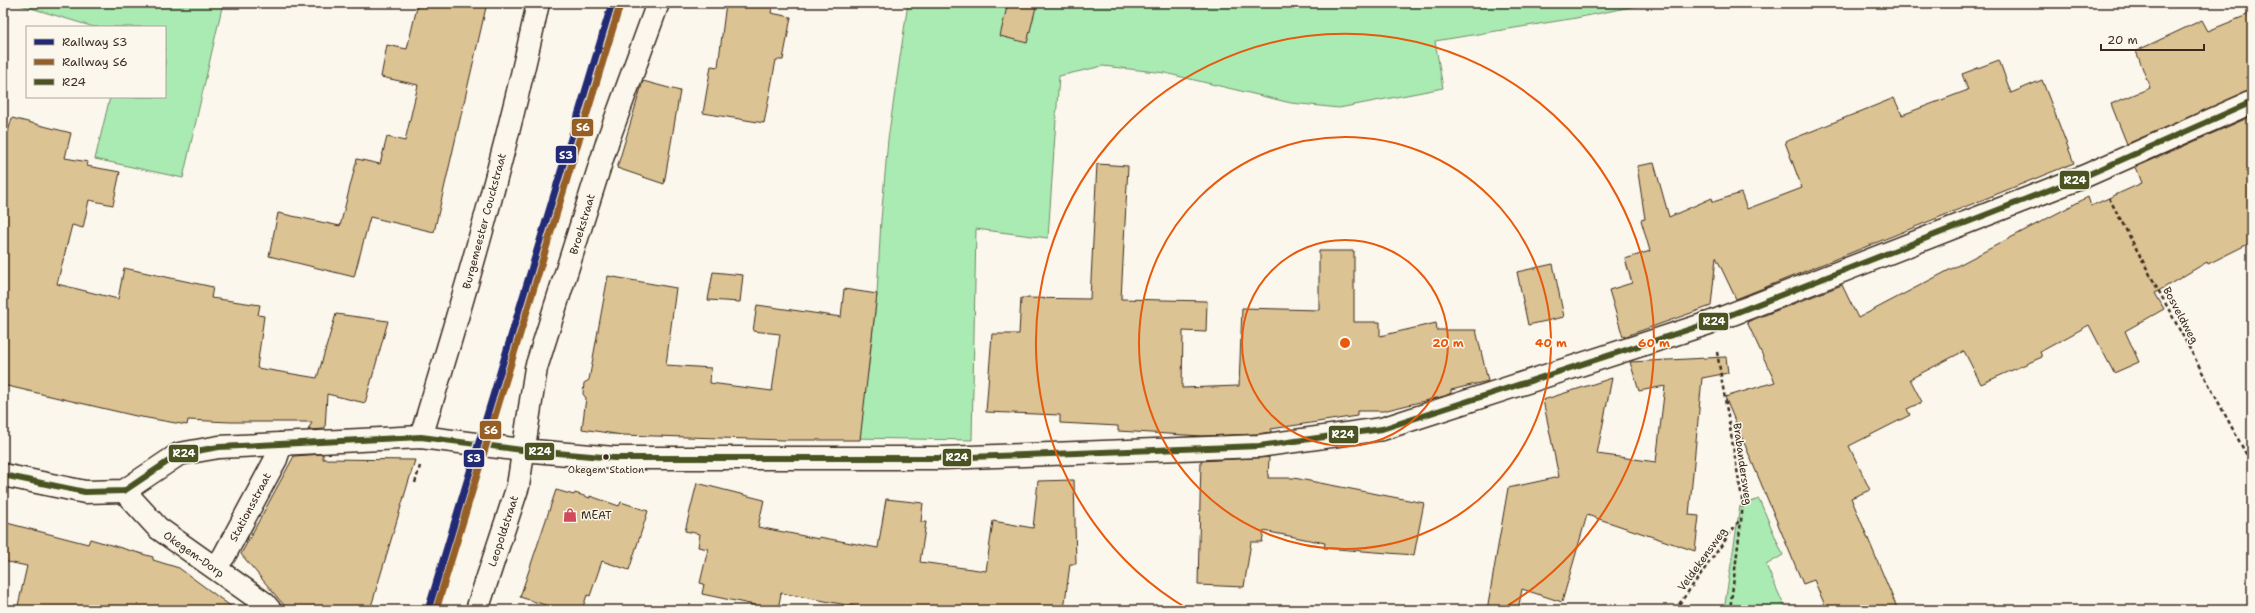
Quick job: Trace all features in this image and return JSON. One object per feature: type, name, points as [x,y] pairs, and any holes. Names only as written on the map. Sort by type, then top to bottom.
[{"type":"main road","name":"Burgemeester Couckstraat","points":[[421,437],[470,277],[525,62],[538,3]]},
{"type":"main road","name":"Broekstraat","points":[[522,450],[536,368],[608,140],[658,3]]},
{"type":"main road","points":[[3,475],[86,492],[124,491],[179,454],[219,447],[421,437],[522,450],[614,458],[943,458],[1259,446],[1382,429],[1712,322],[2096,171],[2252,102]]},
{"type":"main road","name":"Stationsstraat","points":[[215,568],[224,556],[276,460],[282,444]]},
{"type":"main road","name":"Leopoldstraat","points":[[477,610],[518,486],[522,450]]},
{"type":"main road","name":"Okegem-Dorp","points":[[124,491],[158,528],[264,603],[270,610]]},
{"type":"path","name":"Bosveldweg","points":[[2096,171],[2252,466]]},
{"type":"path","name":"Brabandersweg","points":[[1712,322],[1743,505],[1730,610]]},
{"type":"path","name":"Veldekensweg","points":[[1675,610],[1742,516]]},
{"type":"green space","points":[[14,3],[223,3],[183,178],[95,159],[110,98],[166,98],[166,26],[91,26]]},
{"type":"green space","points":[[908,3],[1651,3],[1576,18],[1435,41],[1443,88],[1339,108],[1291,103],[1165,73],[1103,66],[1059,76],[1048,238],[976,229],[972,440],[608,434],[868,372],[877,294],[881,220],[888,139]]},
{"type":"green space","points":[[1759,499],[1783,555],[1766,565],[1786,610],[1724,610],[1740,506]]},
{"type":"building","points":[[418,3],[487,3],[434,232],[370,217],[354,277],[269,256],[278,213],[340,226],[357,159],[380,164],[387,137],[405,141],[418,85],[381,77],[387,45],[407,49]]},
{"type":"building","points":[[726,3],[773,3],[771,13],[791,17],[783,60],[776,60],[764,123],[703,113],[711,66],[718,67]]},
{"type":"building","points":[[1008,3],[1037,3],[1027,43],[1000,36]]},
{"type":"building","points":[[2252,13],[2252,90],[2127,144],[2111,104],[2150,88],[2136,51],[2202,20],[2208,31]]},
{"type":"building","points":[[1999,60],[2011,93],[2042,80],[2074,163],[1736,299],[1716,257],[1711,306],[1623,337],[1609,290],[1632,283],[1625,259],[1650,251],[1641,220],[1645,219],[1637,166],[1654,163],[1669,217],[1712,198],[1713,202],[1741,193],[1747,209],[1802,188],[1785,142],[1894,98],[1902,115],[1968,90],[1962,74]]},
{"type":"building","points":[[643,81],[680,91],[664,184],[617,168]]},
{"type":"building","points":[[2252,116],[2252,242],[2208,264],[2207,262],[2155,293],[2164,309],[2125,331],[2139,362],[2114,373],[2089,325],[2040,352],[2042,357],[1981,384],[1964,351],[1910,379],[1922,402],[1907,409],[1910,415],[1849,446],[1870,490],[1851,498],[1898,610],[1827,610],[1814,580],[1803,584],[1725,397],[1775,382],[1747,322],[1842,285],[1858,318],[2088,197],[2091,206],[2142,183],[2136,167]]},
{"type":"building","points":[[12,118],[71,133],[65,158],[88,162],[87,166],[120,172],[113,205],[89,200],[83,228],[72,225],[57,284],[118,299],[124,268],[213,287],[211,298],[260,305],[258,315],[264,316],[257,368],[317,378],[336,314],[388,321],[365,403],[327,394],[325,429],[308,430],[312,422],[230,422],[188,420],[187,425],[136,416],[3,385],[3,134],[7,135]]},
{"type":"building","points":[[1097,164],[1128,166],[1121,299],[1207,301],[1206,332],[1183,331],[1182,388],[1239,386],[1242,308],[1319,310],[1319,251],[1354,251],[1354,322],[1380,322],[1380,336],[1436,323],[1437,330],[1476,330],[1488,381],[1451,390],[1451,393],[1445,396],[1383,411],[1357,411],[1357,416],[1271,429],[1271,432],[1258,434],[1202,436],[1118,431],[1118,426],[1060,423],[1060,415],[986,412],[992,334],[1019,334],[1021,298],[1090,299]]},
{"type":"building","points":[[1553,264],[1564,317],[1528,325],[1517,272]]},
{"type":"building","points":[[713,272],[743,275],[740,302],[708,300]]},
{"type":"building","points":[[608,276],[676,288],[666,365],[711,368],[710,383],[772,391],[780,334],[753,331],[757,305],[841,317],[844,289],[877,294],[860,440],[784,440],[622,435],[582,429],[586,398],[583,394],[584,383],[589,380]]},
{"type":"building","points":[[1726,357],[1728,373],[1702,378],[1689,515],[1699,516],[1695,551],[1587,515],[1562,602],[1522,589],[1518,610],[1487,610],[1508,488],[1559,477],[1543,400],[1612,378],[1597,454],[1656,462],[1665,386],[1639,391],[1630,362]]},
{"type":"building","points":[[323,454],[323,459],[415,460],[370,610],[288,610],[241,554],[294,456]]},
{"type":"building","points":[[1269,457],[1268,478],[1294,478],[1424,503],[1414,555],[1324,548],[1325,543],[1264,531],[1262,542],[1251,542],[1244,587],[1198,585],[1201,461]]},
{"type":"building","points":[[1074,480],[1076,564],[1070,564],[1064,610],[874,610],[781,593],[778,610],[702,594],[704,584],[700,583],[708,549],[698,547],[700,534],[685,531],[697,483],[764,500],[758,527],[819,539],[819,537],[878,548],[886,499],[923,503],[921,522],[926,522],[920,562],[986,571],[993,521],[1033,528],[1038,481]]},
{"type":"building","points":[[556,490],[574,495],[575,493],[590,498],[590,496],[619,506],[621,502],[648,511],[629,570],[602,561],[590,596],[587,595],[582,610],[561,610],[520,597]]},
{"type":"building","points":[[3,522],[88,544],[90,539],[153,557],[153,560],[179,568],[236,610],[17,610],[27,566],[3,561]]},
{"type":"rail line","name":"S3","points":[[428,610],[612,3]]},
{"type":"rail line","name":"S6","points":[[436,610],[620,5]]},
{"type":"transit line","name":"R24","points":[[3,475],[85,492],[124,491],[179,454],[219,447],[421,437],[522,450],[614,458],[943,458],[1259,446],[1382,429],[1712,322],[2085,176],[2252,102]]},
{"type":"place","name":"Okegem Station","points":[[606,457]]},
{"type":"place","name":"MEAT","points":[[570,515]]}]
